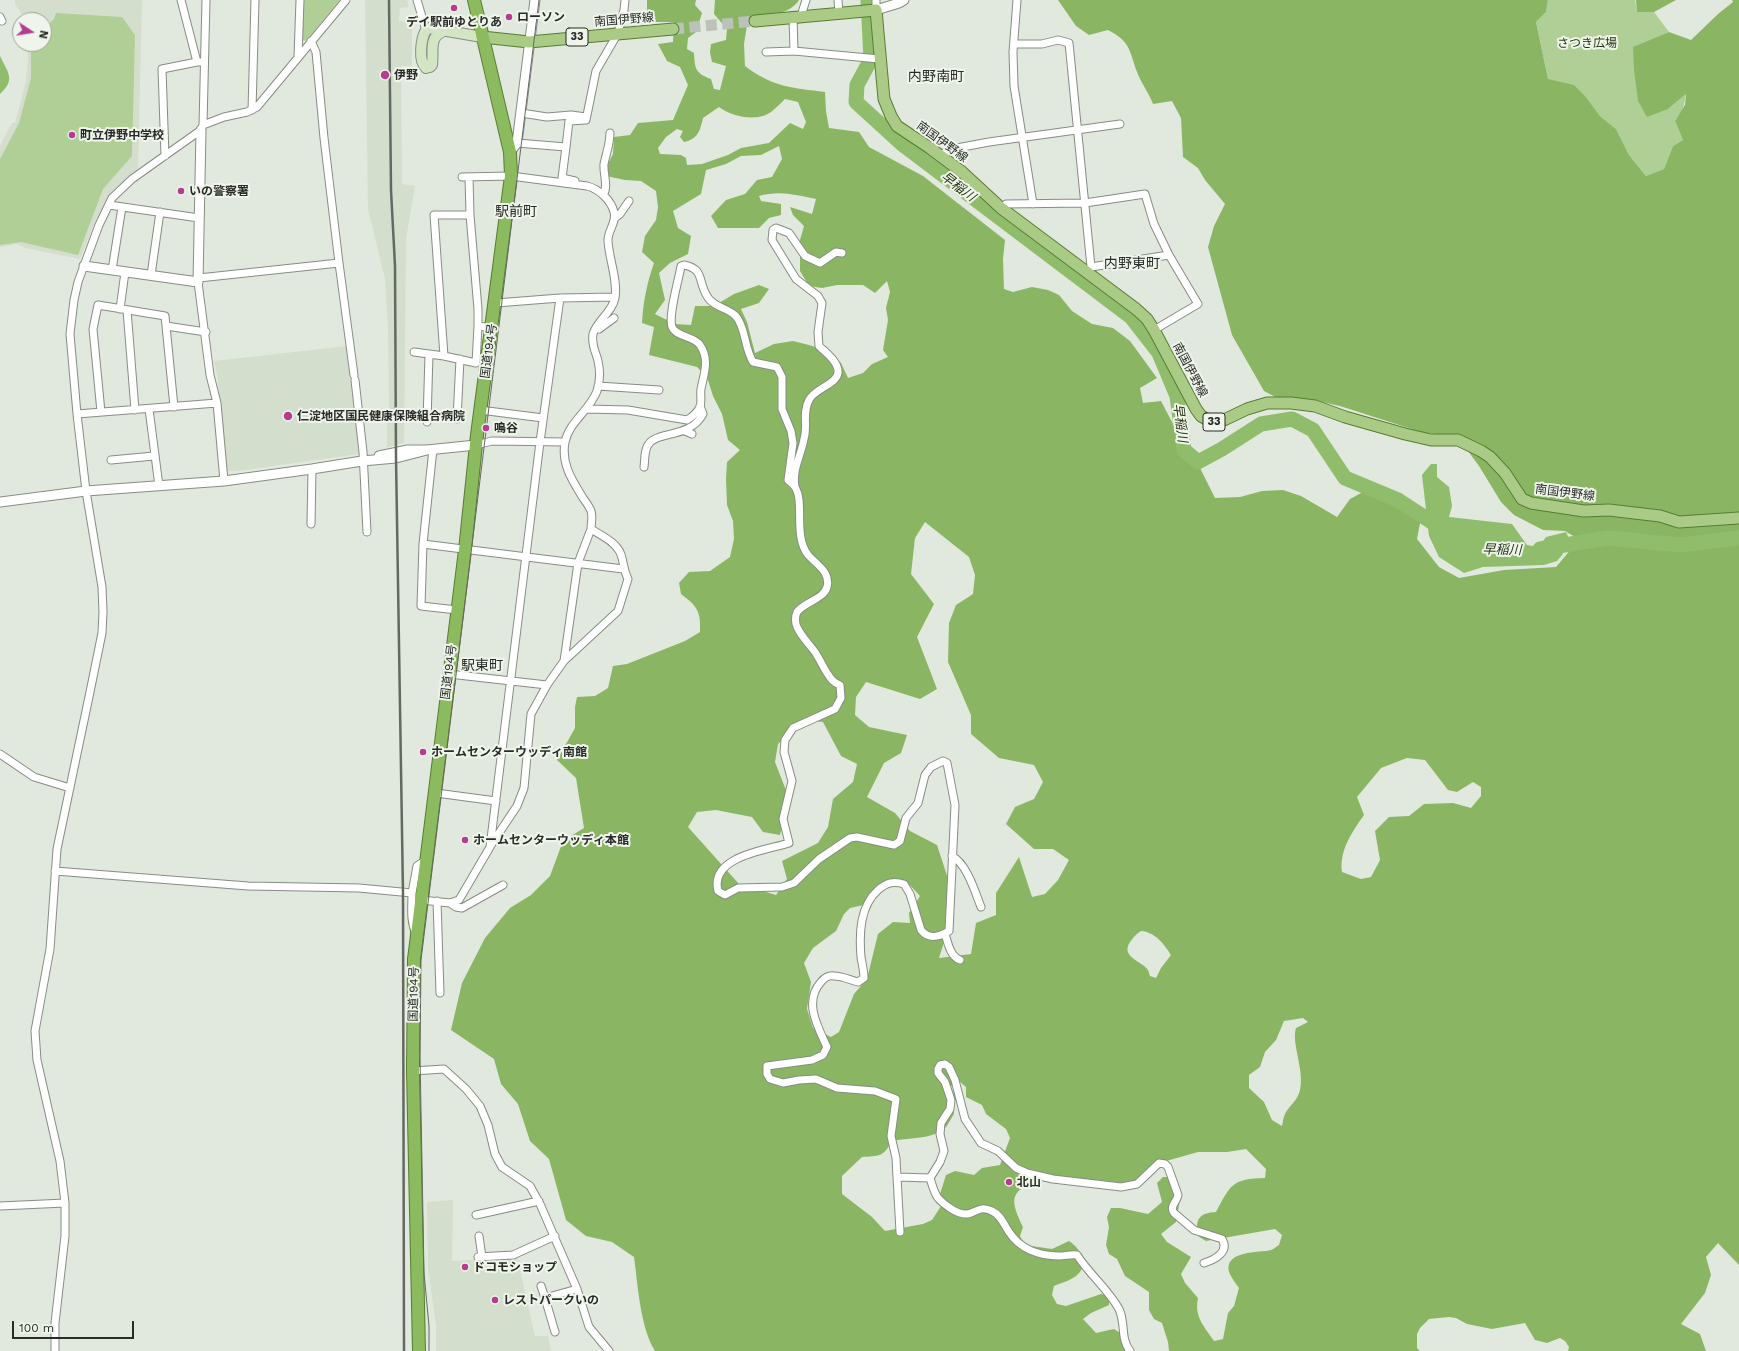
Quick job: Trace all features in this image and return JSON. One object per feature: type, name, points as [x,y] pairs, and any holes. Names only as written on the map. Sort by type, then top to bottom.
[{"type":"highway","name":"国道194号","points":[[419,1351],[413,1071],[413,978],[417,936],[417,897],[426,860],[436,793],[480,410],[496,303],[514,148],[482,37],[474,0]]},
{"type":"main road","points":[[755,21],[839,14],[872,8]]},
{"type":"main road","name":"南国伊野線","points":[[872,8],[880,59],[884,99],[897,126],[962,172],[1002,208],[1089,270],[1147,319],[1196,409],[1202,416],[1210,421],[1218,422],[1247,409],[1267,403],[1291,403],[1315,406],[1345,417],[1405,434],[1431,440],[1458,440],[1490,457],[1505,473],[1522,499],[1531,503],[1584,511],[1609,510],[1660,516],[1679,522],[1739,518]]},
{"type":"main road","points":[[444,31],[438,33],[434,38],[432,65],[426,68],[422,61],[422,40],[426,30],[430,28],[482,37]]},
{"type":"main road","name":"南国伊野線","points":[[482,37],[529,42],[673,29]]},
{"type":"street","points":[[181,0],[200,62]]},
{"type":"street","points":[[206,0],[200,62],[202,127],[199,218],[199,280],[210,376],[217,403],[224,481]]},
{"type":"street","points":[[252,110],[255,0]]},
{"type":"street","points":[[298,57],[300,0]]},
{"type":"street","points":[[55,1351],[55,1323],[65,1236],[65,1203],[60,1161],[41,1085],[35,1045],[36,1021],[50,948],[55,871],[60,831],[96,664],[102,633],[103,612],[102,587],[86,491],[77,414],[70,334],[74,300],[84,266],[99,225],[112,198],[132,179],[165,156],[202,127],[224,117],[252,110],[257,107],[346,0]]},
{"type":"street","points":[[417,0],[426,30]]},
{"type":"street","points":[[535,0],[521,113],[514,148],[566,146]]},
{"type":"street","points":[[587,186],[580,182],[562,178],[569,121],[586,120],[596,71],[618,33],[625,0]]},
{"type":"street","points":[[794,51],[797,17],[806,0]]},
{"type":"street","points":[[838,0],[839,14]]},
{"type":"street","points":[[872,8],[899,3],[904,0]]},
{"type":"street","points":[[1017,0],[1014,44],[1014,86],[1033,204]]},
{"type":"street","points":[[1014,44],[1042,44],[1058,40],[1069,43],[1085,203],[1089,270],[1169,255]]},
{"type":"street","points":[[311,41],[316,52],[324,138],[339,263],[355,377],[363,452],[367,532]]},
{"type":"street","points":[[766,52],[794,51],[880,59]]},
{"type":"street","points":[[165,156],[162,69],[200,62]]},
{"type":"street","points":[[521,113],[547,117],[571,115],[586,117]]},
{"type":"street","points":[[939,155],[957,148],[1120,124]]},
{"type":"street","points":[[603,195],[606,189],[604,165],[610,144],[610,133]]},
{"type":"street","points":[[414,352],[444,356],[476,363],[478,309],[466,177],[511,176],[587,186],[594,188],[603,195],[610,204],[615,218]]},
{"type":"street","points":[[1002,208],[1006,204],[1085,203],[1145,194],[1154,224],[1169,255],[1198,304],[1154,330]]},
{"type":"street","points":[[564,661],[578,563],[590,529],[592,518],[591,510],[565,465],[565,442],[572,425],[586,409],[597,391],[600,378],[599,366],[593,347],[593,334],[612,309],[615,297],[607,239],[615,218],[620,214],[629,201]]},
{"type":"street","points":[[109,205],[199,218]]},
{"type":"street","points":[[112,270],[122,207]]},
{"type":"street","points":[[151,275],[160,212]]},
{"type":"street","points":[[444,356],[434,215],[470,215]]},
{"type":"street","points":[[842,253],[836,252],[820,263],[805,256],[788,233],[776,228],[773,230],[771,235],[772,240],[796,280],[818,296],[822,304],[818,332],[819,346],[831,357],[837,368],[838,375],[834,380],[813,393],[806,406],[804,419],[805,438],[795,467],[795,487],[798,497],[800,536],[808,555],[823,569],[827,579],[827,588],[823,593],[802,607],[797,613],[795,619],[796,627],[814,651],[833,681],[840,685],[841,698],[835,709],[793,728],[785,740],[784,752],[792,781],[782,819],[789,843],[735,860],[723,869],[716,884],[718,891],[725,895],[738,888],[782,887],[794,883],[819,859],[850,838],[857,837],[894,845],[900,841],[906,818],[918,803],[925,776],[931,767],[943,761],[947,763],[955,805],[950,931],[942,936],[930,937],[925,935],[921,930],[910,894],[904,884],[895,882],[884,885],[871,896],[865,908],[861,932],[861,957],[864,978],[858,982],[833,975],[824,978],[816,988],[812,1005],[814,1019],[828,1047],[823,1054],[812,1060],[767,1066],[767,1074],[770,1079],[783,1083],[816,1079],[837,1088],[875,1091],[896,1099],[891,1136],[896,1158],[898,1177],[900,1232]]},
{"type":"street","points":[[84,266],[199,280],[339,263]]},
{"type":"street","points":[[644,467],[647,446],[652,440],[684,431],[701,418],[703,414],[700,406],[701,389],[706,369],[704,354],[699,343],[676,332],[672,326],[673,308],[681,266],[684,265],[694,267],[698,271],[703,289],[714,304],[735,315],[739,321],[748,355],[753,362],[777,367],[782,377],[782,409],[791,431],[793,443],[788,480],[795,487]]},
{"type":"street","points":[[120,309],[125,272]]},
{"type":"street","points":[[496,303],[560,298],[615,297]]},
{"type":"street","points":[[490,847],[543,418],[560,298]]},
{"type":"street","points":[[101,412],[93,329],[98,305],[165,316],[174,407]]},
{"type":"street","points":[[127,310],[135,410]]},
{"type":"street","points":[[593,334],[614,318]]},
{"type":"street","points":[[166,326],[206,332]]},
{"type":"street","points":[[478,326],[492,328]]},
{"type":"street","points":[[427,422],[429,354]]},
{"type":"street","points":[[457,419],[460,360]]},
{"type":"street","points":[[598,386],[658,390]]},
{"type":"street","points":[[77,414],[217,403]]},
{"type":"street","points":[[586,409],[628,410],[687,420],[693,416],[700,406]]},
{"type":"street","points":[[149,409],[159,486]]},
{"type":"street","points":[[480,410],[543,418]]},
{"type":"street","points":[[684,431],[692,434]]},
{"type":"street","points":[[0,502],[86,491],[224,481],[312,469],[363,460],[396,451],[430,450],[476,445],[492,441],[565,442]]},
{"type":"street","points":[[430,450],[423,544],[422,606],[457,610]]},
{"type":"street","points":[[111,460],[154,456]]},
{"type":"street","points":[[311,524],[312,469]]},
{"type":"street","points":[[55,871],[248,886],[359,888],[417,897],[437,902],[450,903],[459,900],[490,847],[517,806],[524,788],[531,714],[547,685],[564,661],[618,611],[628,579],[623,569],[619,549],[610,540],[590,529]]},
{"type":"street","points":[[423,544],[623,569]]},
{"type":"street","points":[[449,674],[547,685]]},
{"type":"street","points":[[0,754],[34,777],[70,788]]},
{"type":"street","points":[[436,793],[496,801]]},
{"type":"street","points":[[952,856],[959,861],[970,880],[981,907]]},
{"type":"street","points":[[450,903],[456,907],[462,908],[504,885]]},
{"type":"street","points":[[437,902],[440,993]]},
{"type":"street","points":[[945,934],[952,954],[955,958],[960,960]]},
{"type":"street","points":[[930,1178],[940,1162],[944,1150],[940,1134],[941,1123],[950,1109],[951,1100],[949,1090],[938,1073],[940,1065],[945,1064],[949,1066],[955,1080],[965,1119],[981,1143],[998,1151],[1016,1168],[1027,1173],[1053,1180],[1121,1187],[1137,1184],[1159,1163],[1165,1164],[1168,1168],[1178,1195],[1173,1204],[1172,1211],[1194,1230],[1222,1239],[1224,1242],[1223,1250],[1215,1260],[1204,1263]]},
{"type":"street","points":[[413,1071],[444,1069],[466,1089],[480,1106],[488,1125],[495,1154],[502,1167],[530,1186],[539,1201],[577,1289],[589,1328],[609,1351]]},
{"type":"street","points":[[898,1177],[930,1178]]},
{"type":"street","points":[[930,1178],[937,1197],[945,1205],[962,1214],[968,1214],[975,1210],[984,1208],[993,1211],[1001,1218],[1013,1238],[1029,1251],[1059,1256],[1077,1255],[1085,1268],[1108,1294],[1119,1310],[1123,1323],[1125,1344],[1130,1351]]},
{"type":"street","points":[[476,1216],[539,1201]]},
{"type":"street","points":[[2,1206],[65,1203]]},
{"type":"street","points":[[479,1236],[480,1257],[513,1255],[555,1236]]},
{"type":"street","points":[[541,1286],[555,1332]]},
{"type":"street","points":[[545,1298],[577,1289]]},
{"type":"shaded area","name":"町立伊野中学校","points":[[15,0],[142,0],[138,168],[111,193],[96,219],[80,259],[25,248],[17,244],[0,247],[0,146],[12,123],[15,123],[26,81],[28,52],[52,52],[52,12],[20,12],[15,4]]},
{"type":"shaded area","points":[[365,0],[407,0],[409,7],[400,8],[399,21],[412,22],[412,66],[401,66],[402,184],[415,186],[406,239],[404,443],[387,447],[387,417],[389,409],[388,327],[385,279],[368,209]]},
{"type":"shaded area","points":[[647,0],[696,0],[695,5],[702,13],[696,32],[688,38],[687,49],[694,53],[697,70],[702,75],[711,79],[714,89],[720,90],[726,66],[712,62],[710,52],[711,44],[726,40],[727,29],[714,14],[715,0],[799,0],[795,5],[783,12],[748,19],[744,44],[745,66],[764,78],[783,85],[793,88],[825,92],[829,128],[859,132],[869,147],[923,176],[1005,240],[1003,259],[1004,289],[1013,292],[1032,287],[1048,290],[1059,295],[1072,311],[1092,324],[1113,328],[1130,341],[1157,378],[1140,388],[1143,403],[1161,401],[1173,424],[1186,440],[1215,498],[1240,497],[1262,491],[1283,490],[1301,496],[1337,517],[1350,499],[1363,492],[1379,498],[1403,499],[1413,511],[1420,523],[1417,539],[1439,567],[1459,578],[1504,570],[1556,567],[1572,548],[1575,537],[1565,531],[1543,530],[1514,515],[1501,502],[1468,451],[1442,435],[1421,432],[1340,406],[1308,399],[1279,399],[1264,391],[1232,335],[1208,247],[1214,226],[1225,204],[1205,180],[1198,168],[1183,157],[1181,118],[1172,101],[1153,104],[1139,76],[1128,47],[1116,34],[1108,30],[1089,35],[1076,26],[1058,0],[1548,0],[1546,12],[1536,22],[1548,79],[1574,85],[1586,97],[1600,116],[1616,129],[1629,155],[1646,176],[1664,169],[1673,146],[1683,140],[1675,121],[1685,105],[1686,94],[1668,109],[1647,117],[1638,101],[1633,47],[1669,32],[1691,40],[1733,2],[1732,0],[1739,0],[1739,1265],[1718,1243],[1706,1257],[1711,1275],[1705,1293],[1681,1324],[1700,1334],[1706,1351],[1568,1351],[1569,1347],[1565,1341],[1560,1338],[1547,1343],[1535,1340],[1525,1323],[1492,1329],[1467,1324],[1456,1318],[1449,1317],[1429,1319],[1420,1328],[1417,1334],[1417,1348],[1420,1351],[1169,1351],[1168,1342],[1162,1323],[1154,1319],[1149,1310],[1149,1292],[1125,1276],[1117,1259],[1109,1254],[1106,1245],[1109,1227],[1107,1217],[1111,1208],[1120,1208],[1148,1214],[1162,1202],[1157,1183],[1163,1177],[1173,1177],[1181,1194],[1176,1222],[1161,1234],[1167,1242],[1191,1257],[1181,1274],[1185,1283],[1198,1298],[1197,1311],[1203,1326],[1214,1341],[1223,1339],[1228,1313],[1234,1306],[1239,1288],[1229,1272],[1229,1265],[1237,1256],[1251,1252],[1272,1250],[1279,1245],[1282,1235],[1275,1229],[1206,1241],[1198,1236],[1198,1221],[1206,1214],[1216,1212],[1229,1189],[1239,1182],[1265,1178],[1266,1169],[1246,1149],[1227,1152],[1198,1152],[1152,1165],[1141,1180],[1131,1183],[1093,1188],[1046,1176],[1027,1185],[1016,1194],[1014,1199],[1015,1206],[1023,1227],[1020,1236],[1025,1245],[1052,1249],[1069,1241],[1077,1248],[1081,1255],[1083,1264],[1079,1273],[1070,1280],[1054,1286],[1052,1295],[1057,1304],[1066,1306],[1101,1294],[1109,1296],[1109,1305],[1091,1313],[1083,1319],[1096,1333],[1114,1329],[1122,1334],[1125,1351],[655,1351],[646,1330],[643,1318],[638,1293],[634,1257],[612,1242],[586,1236],[566,1220],[549,1159],[530,1141],[518,1104],[501,1084],[494,1059],[451,1030],[462,983],[485,938],[510,908],[531,895],[550,876],[563,841],[584,828],[576,778],[557,760],[575,728],[575,707],[577,697],[595,696],[608,688],[613,666],[627,664],[685,641],[700,632],[699,614],[691,602],[681,594],[679,583],[689,572],[710,571],[730,557],[734,539],[733,521],[727,505],[727,462],[740,450],[728,440],[722,414],[713,396],[707,377],[697,367],[649,355],[654,327],[642,323],[643,308],[649,278],[654,263],[642,252],[645,236],[656,220],[658,207],[656,191],[641,181],[625,180],[606,176],[607,166],[613,154],[614,137],[630,135],[638,123],[673,120],[688,85],[680,67],[667,61],[658,44],[673,42],[674,22],[651,22],[647,12]],"holes":[[[785,99],[798,102],[806,122],[803,129],[790,123],[769,143],[741,148],[728,155],[702,164],[687,165],[686,158],[681,155],[660,154],[658,148],[666,137],[677,129],[683,131],[680,137],[684,142],[689,141],[698,134],[703,118],[719,107],[737,116],[745,117],[759,117],[771,112]],[[779,146],[782,159],[772,177],[757,180],[745,194],[726,200],[711,216],[718,228],[759,228],[769,218],[781,215],[781,204],[761,201],[759,196],[781,193],[816,199],[812,214],[790,207],[793,215],[804,226],[800,240],[800,271],[809,286],[822,288],[837,285],[863,285],[875,293],[887,281],[890,292],[886,308],[888,320],[883,350],[888,357],[872,364],[863,373],[848,378],[841,363],[825,350],[809,345],[793,341],[774,344],[755,353],[747,322],[741,309],[759,303],[769,289],[759,285],[734,294],[714,306],[695,306],[691,325],[675,324],[655,314],[665,300],[659,273],[670,263],[688,254],[691,236],[678,228],[673,211],[701,194],[706,170],[726,164],[741,156],[761,155]],[[925,522],[969,557],[975,575],[973,594],[956,605],[949,623],[948,662],[971,715],[971,734],[999,758],[1034,765],[1043,782],[1034,799],[1015,807],[1006,824],[1034,849],[1053,849],[1069,860],[1058,880],[1045,894],[1032,897],[1019,857],[996,893],[996,915],[976,923],[971,954],[939,958],[951,920],[953,894],[937,845],[910,831],[895,813],[867,797],[884,763],[901,753],[907,735],[869,727],[855,715],[856,697],[866,682],[920,699],[937,689],[917,637],[934,604],[911,574],[915,538]],[[805,720],[823,722],[841,756],[857,764],[853,782],[833,799],[828,827],[818,843],[782,861],[787,879],[776,895],[739,884],[688,827],[697,812],[716,810],[752,817],[763,832],[780,835],[789,798],[775,762],[778,744]],[[1407,758],[1425,760],[1448,790],[1457,792],[1473,782],[1481,787],[1481,796],[1471,808],[1453,803],[1424,804],[1409,816],[1389,817],[1375,831],[1380,860],[1371,877],[1361,879],[1342,872],[1342,857],[1344,849],[1364,815],[1357,797],[1381,768]],[[898,882],[908,883],[920,896],[909,913],[910,923],[893,922],[878,934],[867,979],[854,994],[839,1032],[831,1037],[813,1028],[807,1009],[811,982],[804,963],[813,948],[836,931],[844,914],[850,908],[868,904],[889,886]],[[1141,931],[1155,936],[1171,955],[1161,968],[1156,978],[1150,976],[1148,970],[1130,955],[1128,947],[1135,936]],[[1303,1018],[1308,1022],[1296,1028],[1295,1041],[1301,1074],[1300,1090],[1285,1114],[1282,1126],[1272,1120],[1264,1102],[1249,1088],[1249,1075],[1260,1067],[1265,1052],[1276,1040],[1284,1021]],[[959,1081],[966,1087],[966,1097],[982,1105],[986,1114],[1006,1129],[1010,1138],[1000,1165],[982,1168],[974,1175],[955,1171],[946,1175],[940,1194],[943,1203],[932,1220],[923,1224],[885,1231],[872,1217],[842,1194],[842,1176],[862,1157],[880,1155],[886,1150],[891,1141],[925,1137],[938,1133],[948,1124],[954,1114],[951,1086]]]},
{"type":"shaded area","points":[[1636,0],[1676,0],[1654,12],[1637,12]]},
{"type":"shaded area","name":"仁淀地区国民健康保険組合病院","points":[[347,346],[359,454],[238,471],[224,471],[218,379],[214,361]]},
{"type":"shaded area","points":[[453,1200],[452,1261],[517,1257],[535,1336],[548,1336],[551,1351],[436,1351],[436,1326],[428,1267],[427,1202]]},
{"type":"green space","points":[[304,0],[340,0],[306,41],[302,40]]},
{"type":"green space","name":"さつき広場","points":[[1548,0],[1635,0],[1637,12],[1654,12],[1669,32],[1633,48],[1668,109],[1686,94],[1683,109],[1675,121],[1683,140],[1673,146],[1664,169],[1646,176],[1629,155],[1616,129],[1600,116],[1586,97],[1548,79],[1536,22],[1546,12]]},
{"type":"green space","name":"町立伊野中学校","points":[[56,13],[122,17],[135,35],[132,156],[103,189],[78,255],[21,242],[0,245],[0,159],[19,123],[31,78],[31,52],[52,52],[52,21]]},
{"type":"water","points":[[0,56],[8,72],[9,80],[5,89],[0,94]]},
{"type":"water","points":[[1431,464],[1437,464],[1437,477],[1449,487],[1452,506],[1449,517],[1512,524],[1527,545],[1539,547],[1546,537],[1566,532],[1570,541],[1559,547],[1563,554],[1557,561],[1544,565],[1483,567],[1464,573],[1439,557],[1429,536],[1422,475]]},
{"type":"waterway","name":"早稲川","points":[[868,0],[871,59],[857,85],[856,102],[902,144],[1131,317],[1159,353],[1177,396],[1184,450],[1198,462],[1222,449],[1261,424],[1292,419],[1313,430],[1345,478],[1398,500],[1444,530]]},
{"type":"waterway","name":"早稲川","points":[[1540,549],[1608,538],[1681,545],[1739,538]]},
{"type":"tunnel","points":[[673,29],[755,21]]},
{"type":"tram line","points":[[429,1351],[429,1326],[424,1273],[420,1056],[421,960],[539,0]]},
{"type":"railway","points":[[389,0],[391,190],[395,266],[396,458],[403,893],[404,1351]]},
{"type":"place","name":"デイ駅前ゆとりあ","points":[[454,8]]},
{"type":"place","name":"ローソン","points":[[509,17]]},
{"type":"place","name":"伊野","points":[[385,75]]},
{"type":"place","name":"町立伊野中学校","points":[[72,135]]},
{"type":"place","name":"いの警察署","points":[[181,191]]},
{"type":"place","name":"仁淀地区国民健康保険組合病院","points":[[288,416]]},
{"type":"place","name":"鳴谷","points":[[486,428]]},
{"type":"place","name":"ホームセンターウッディ南館","points":[[423,752]]},
{"type":"place","name":"ホームセンターウッディ本館","points":[[465,840]]},
{"type":"place","name":"北山","points":[[1009,1182]]},
{"type":"place","name":"ドコモショップ","points":[[465,1267]]},
{"type":"place","name":"レストパークいの","points":[[495,1300]]},
{"type":"district","name":"内野南町","points":[[936,77]]},
{"type":"district","name":"駅前町","points":[[516,212]]},
{"type":"district","name":"内野東町","points":[[1132,264]]},
{"type":"district","name":"駅東町","points":[[482,666]]}]
